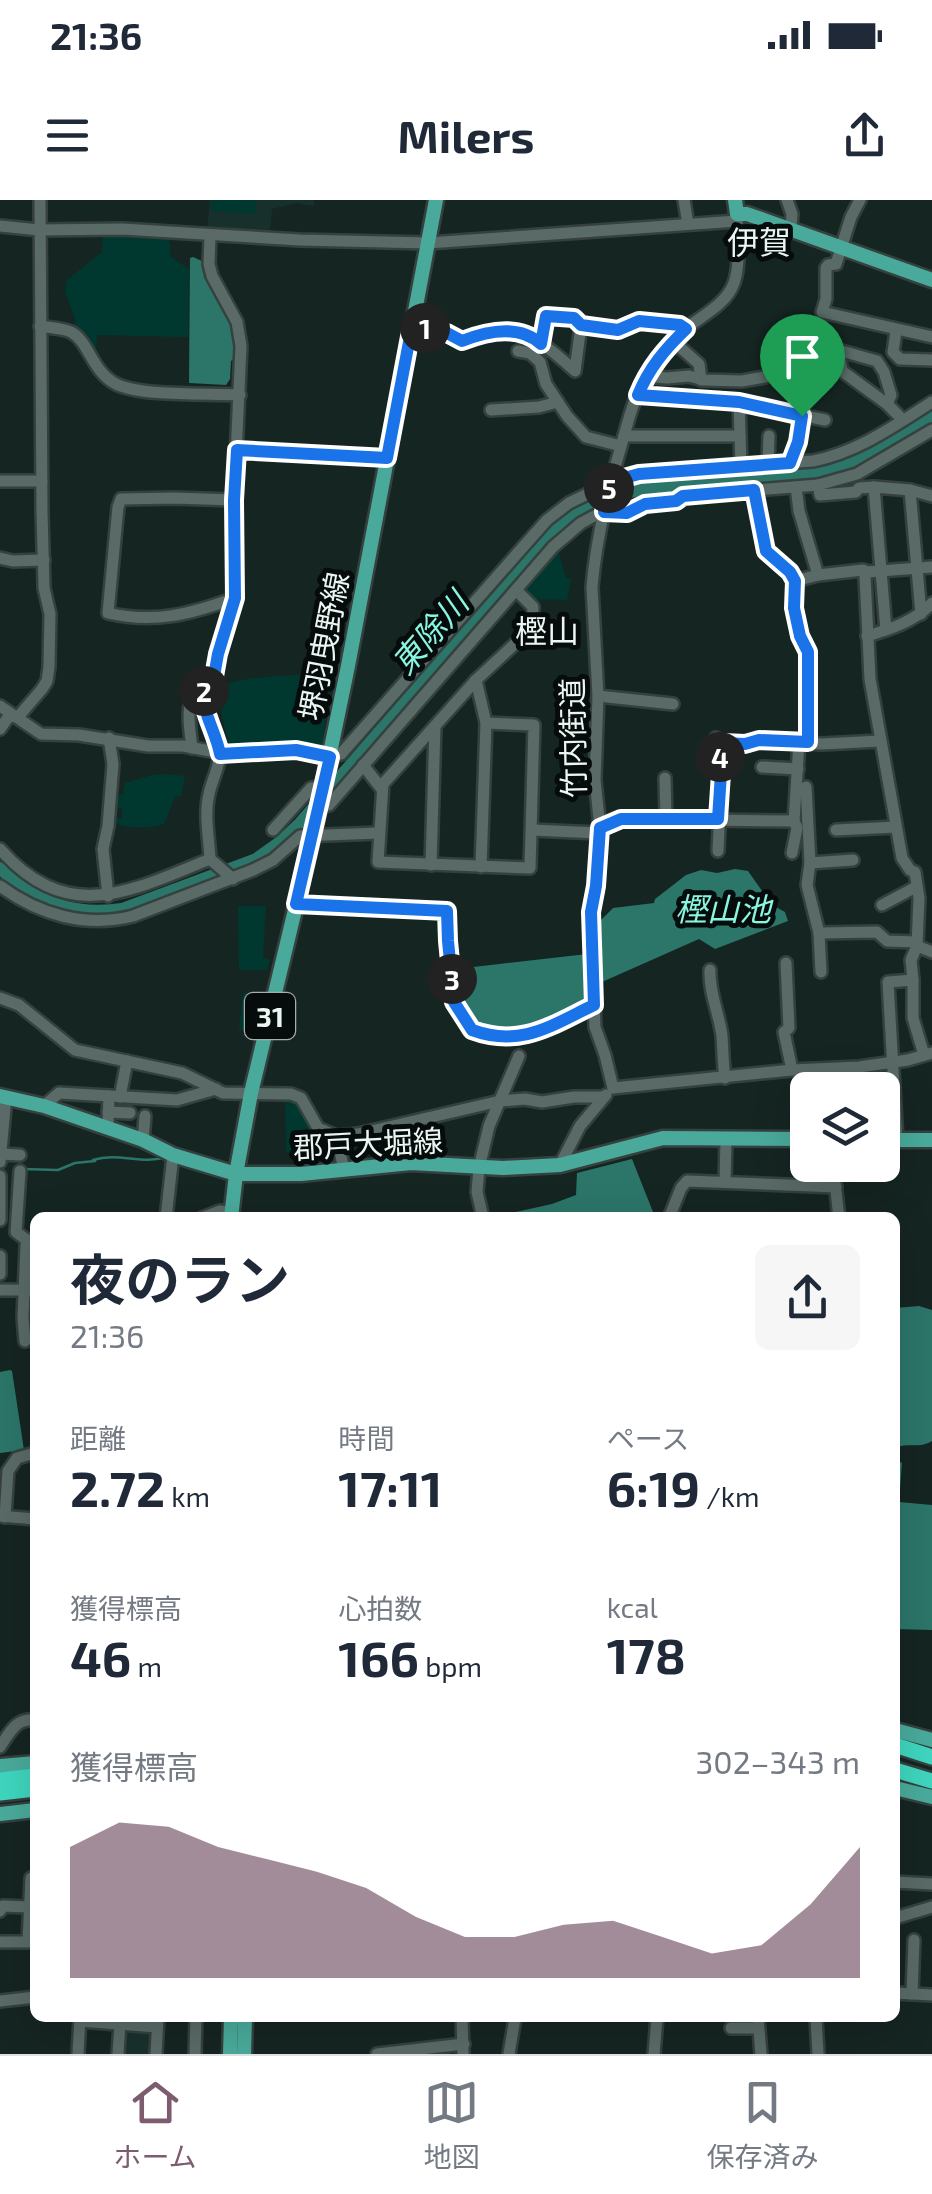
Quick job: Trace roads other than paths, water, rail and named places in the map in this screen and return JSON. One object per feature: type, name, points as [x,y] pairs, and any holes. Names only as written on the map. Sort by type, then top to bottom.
[{"type":"highway","points":[[900,1748],[932,1756]]},
{"type":"highway","points":[[900,1771],[932,1780]]},
{"type":"highway","points":[[0,1773],[30,1775]]},
{"type":"highway","points":[[0,1793],[30,1790]]},
{"type":"main road","name":"堺羽曳野線","points":[[231,1212],[252,1093],[321,809],[319,787],[328,764],[436,200]]},
{"type":"main road","points":[[736,212],[932,280]]},
{"type":"main road","name":"郡戸大堀線","points":[[3,1097],[106,1119],[173,1155],[236,1174],[344,1172],[422,1163],[480,1168],[560,1164],[655,1140],[790,1140]]},
{"type":"main road","points":[[900,1140],[932,1140]]},
{"type":"main road","points":[[900,1731],[932,1740]]},
{"type":"main road","points":[[0,1773],[30,1764]]},
{"type":"main road","points":[[900,1789],[932,1796]]},
{"type":"main road","points":[[0,1814],[30,1811]]},
{"type":"main road","points":[[230,2054],[231,2022]]},
{"type":"main road","points":[[244,2022],[244,2054]]},
{"type":"main road","points":[[253,2054],[254,2022]]},
{"type":"street","points":[[18,717],[47,681],[50,614],[44,588],[40,200]]},
{"type":"street","points":[[684,200],[688,224]]},
{"type":"street","points":[[787,200],[792,214],[791,229]]},
{"type":"street","points":[[860,200],[850,218],[836,264],[826,268],[822,312],[932,338]]},
{"type":"street","points":[[0,226],[428,243],[688,224],[736,212]]},
{"type":"street","name":"竹内街道","points":[[608,1093],[605,1056],[595,1027],[591,912],[599,830],[592,587],[610,485],[638,395],[661,353],[726,299],[734,285],[736,212]]},
{"type":"street","points":[[210,236],[212,276],[236,322],[241,346],[234,500],[235,598],[213,682],[204,690],[202,702],[216,733],[220,754],[207,798],[210,859],[233,879]]},
{"type":"street","points":[[541,344],[546,316],[574,318],[581,325],[618,330],[639,321],[686,329]]},
{"type":"street","points":[[412,326],[447,333],[462,341],[507,329],[536,338],[575,371],[581,325]]},
{"type":"street","points":[[40,326],[70,331],[78,337],[102,374],[118,386],[240,395]]},
{"type":"street","points":[[896,331],[893,352],[900,358],[932,360]]},
{"type":"street","points":[[780,340],[811,336]]},
{"type":"street","points":[[797,338],[801,353],[811,356],[829,349],[877,361],[892,395],[887,404]]},
{"type":"street","points":[[673,342],[698,364],[701,380]]},
{"type":"street","points":[[838,350],[842,371],[903,420]]},
{"type":"street","points":[[518,351],[530,353],[540,362],[546,384],[586,437],[622,441],[740,436]]},
{"type":"street","points":[[646,376],[742,381],[765,377]]},
{"type":"street","points":[[790,463],[802,416],[803,378]]},
{"type":"street","points":[[638,395],[739,402],[825,420]]},
{"type":"street","points":[[491,410],[558,402]]},
{"type":"street","points":[[739,402],[741,466]]},
{"type":"street","points":[[0,706],[41,734],[109,738],[220,754],[296,750],[328,764],[342,754],[547,520],[569,503],[639,474],[831,458],[874,440],[932,402]]},
{"type":"street","points":[[321,809],[569,532],[590,517],[605,509],[627,513],[645,504],[676,501],[683,496],[818,485],[856,474],[932,430]]},
{"type":"street","points":[[768,465],[769,436]]},
{"type":"street","points":[[874,440],[883,456]]},
{"type":"street","points":[[237,450],[387,458]]},
{"type":"street","points":[[0,481],[42,481]]},
{"type":"street","points":[[818,485],[820,495],[874,487],[932,496]]},
{"type":"street","points":[[796,487],[818,575]]},
{"type":"street","points":[[874,487],[886,630]]},
{"type":"street","points":[[754,490],[766,551],[795,581],[794,608],[808,652],[804,742],[798,769],[792,853]]},
{"type":"street","points":[[910,490],[921,614]]},
{"type":"street","points":[[234,500],[121,500],[108,613],[146,620],[177,616],[235,598]]},
{"type":"street","points":[[0,558],[44,560]]},
{"type":"street","points":[[795,581],[863,570],[932,566]]},
{"type":"street","points":[[867,572],[870,679],[902,858],[916,872],[932,866]]},
{"type":"street","points":[[486,723],[534,724],[530,868],[378,862],[381,788],[476,680],[532,628],[533,607],[516,590]]},
{"type":"street","points":[[867,636],[921,614],[932,602]]},
{"type":"street","points":[[192,748],[189,708],[200,681],[215,671]]},
{"type":"street","points":[[476,680],[486,723],[481,866]]},
{"type":"street","points":[[598,696],[673,704]]},
{"type":"street","points":[[0,730],[8,716],[18,717]]},
{"type":"street","points":[[430,864],[436,726]]},
{"type":"street","points":[[108,896],[103,849],[113,764],[109,738]]},
{"type":"street","points":[[718,852],[720,740],[745,744],[759,740],[822,744],[880,741]]},
{"type":"street","points":[[363,765],[381,788]]},
{"type":"street","points":[[762,768],[798,769]]},
{"type":"street","points":[[665,778],[666,819]]},
{"type":"street","points":[[272,830],[312,788],[319,787]]},
{"type":"street","points":[[806,787],[810,863],[807,885],[819,933],[822,972]]},
{"type":"street","points":[[532,830],[599,830],[621,819],[794,820]]},
{"type":"street","points":[[836,830],[896,827]]},
{"type":"street","points":[[0,886],[26,904],[49,913],[95,922],[116,921],[233,879],[273,860],[300,836],[379,832]]},
{"type":"street","points":[[0,849],[25,874],[56,889],[89,896],[134,890],[210,859]]},
{"type":"street","points":[[810,863],[853,860]]},
{"type":"street","points":[[300,1098],[318,1128],[338,1136],[500,1101],[542,1102],[792,1070],[892,1062],[928,1054],[914,1018],[912,960],[917,944],[919,898],[916,872]]},
{"type":"street","points":[[882,905],[916,887]]},
{"type":"street","points":[[296,904],[447,911],[454,1002],[466,1023],[478,1032],[498,1037],[537,1033],[594,1005]]},
{"type":"street","points":[[819,933],[877,932],[887,940],[917,944],[932,952]]},
{"type":"street","points":[[786,963],[789,1028],[784,1032],[792,1070]]},
{"type":"street","points":[[710,970],[710,990],[722,1039],[724,1078]]},
{"type":"street","points":[[892,1072],[888,982],[913,980]]},
{"type":"street","points":[[0,998],[19,1006],[75,1050],[182,1073],[223,1093],[291,1094],[320,1100]]},
{"type":"street","points":[[482,1212],[478,1192],[489,1126],[519,1056]]},
{"type":"street","points":[[106,1119],[127,1062]]},
{"type":"street","points":[[44,1106],[59,1093],[176,1100],[216,1089]]},
{"type":"street","points":[[560,1164],[580,1126],[608,1093]]},
{"type":"street","points":[[3,1097],[0,1157],[20,1155]]},
{"type":"street","points":[[106,1119],[130,1113]]},
{"type":"street","points":[[143,1140],[146,1116]]},
{"type":"street","points":[[338,1136],[344,1172]]},
{"type":"street","points":[[725,1182],[726,1139]]},
{"type":"street","points":[[167,1212],[173,1155]]},
{"type":"street","points":[[20,1171],[16,1232],[30,1239]]},
{"type":"street","points":[[0,1176],[0,1216]]},
{"type":"street","points":[[671,1212],[687,1180],[836,1188]]},
{"type":"street","points":[[835,1182],[838,1212]]},
{"type":"street","points":[[0,1274],[1,1252]]},
{"type":"street","points":[[0,1290],[30,1289],[23,1318],[26,1341]]},
{"type":"street","points":[[30,1455],[17,1458],[8,1471],[2,1516],[30,1519]]},
{"type":"street","points":[[0,1747],[17,1722],[30,1720]]},
{"type":"street","points":[[30,1878],[30,1924]]},
{"type":"street","points":[[900,1882],[932,1884]]},
{"type":"street","points":[[0,1910],[3,1906],[29,1907]]},
{"type":"street","points":[[900,1917],[932,1907]]},
{"type":"street","points":[[912,1994],[914,1940]]},
{"type":"street","points":[[0,1942],[30,1942]]},
{"type":"street","points":[[900,1993],[932,1995]]},
{"type":"street","points":[[0,2001],[30,1997]]},
{"type":"street","points":[[78,2054],[80,2022]]},
{"type":"street","points":[[118,2054],[118,2022],[158,2022],[156,2054]]},
{"type":"street","points":[[194,2054],[196,2022]]},
{"type":"street","points":[[377,2054],[463,2049],[462,2022]]},
{"type":"street","points":[[509,2054],[514,2022]]},
{"type":"street","points":[[654,2054],[657,2022]]},
{"type":"street","points":[[816,2022],[818,2054]]},
{"type":"street","points":[[731,2028],[758,2023],[761,2054]]},
{"type":"water","points":[[193,257],[204,262],[232,325],[236,356],[231,361],[226,385],[189,383]]},
{"type":"water","name":"樫山池","points":[[701,870],[717,873],[748,871],[772,905],[785,912],[788,921],[715,949],[699,939],[602,982],[601,920],[613,908],[654,903],[686,875]]},
{"type":"water","points":[[587,954],[591,1000],[535,1029],[507,1032],[473,1026],[458,1000],[456,969]]},
{"type":"water","points":[[632,1159],[653,1212],[515,1212],[576,1195],[577,1173]]},
{"type":"water","points":[[919,1306],[932,1310],[932,1441],[923,1445],[900,1447],[900,1308]]},
{"type":"water","points":[[10,1370],[24,1450],[0,1453],[0,1372]]},
{"type":"water","points":[[900,1502],[932,1505],[932,1630],[900,1629]]},
{"type":"waterway","name":"東除川","points":[[0,868],[41,898],[72,908],[105,911],[122,909],[256,859],[300,823],[550,535],[581,510],[609,497],[648,488],[816,472],[852,462],[932,417]]},
{"type":"waterway","points":[[22,1169],[58,1170],[112,1157],[167,1157]]},
{"type":"district","name":"伊賀","points":[[759,241]]},
{"type":"district","name":"樫山","points":[[547,630]]}]
